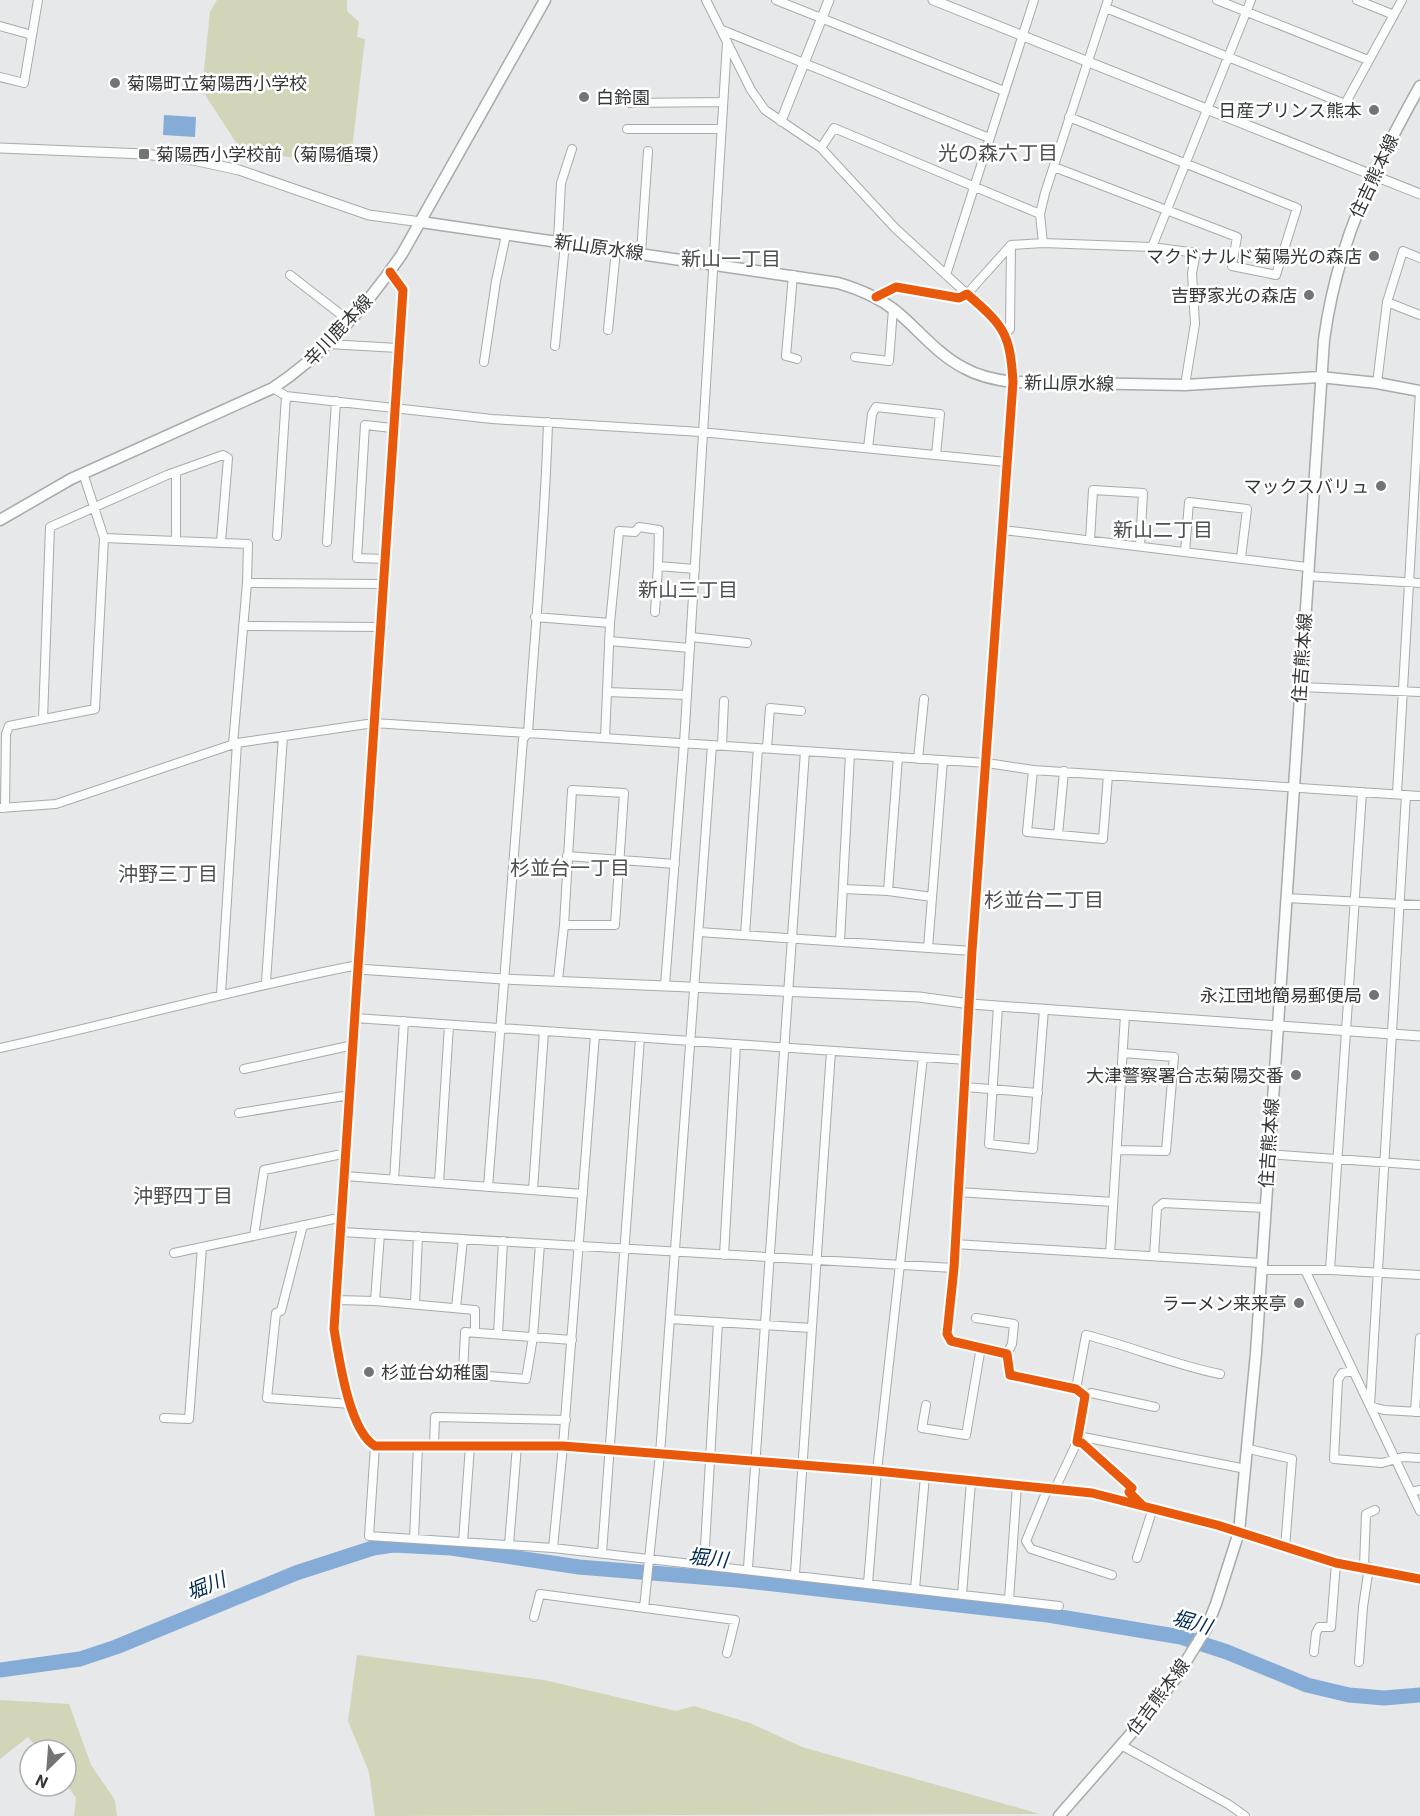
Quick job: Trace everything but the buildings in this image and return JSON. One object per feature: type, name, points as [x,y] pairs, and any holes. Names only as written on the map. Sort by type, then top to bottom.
[{"type":"main road","name":"辛川鹿本線","points":[[0,520],[83,473],[273,388],[302,368],[328,344],[390,272],[421,222],[475,120],[545,0]]},
{"type":"main road","name":"住吉熊本線","points":[[1059,1816],[1175,1679],[1206,1629],[1228,1574],[1239,1532],[1249,1449],[1320,377],[1328,307],[1345,240],[1372,175],[1420,86]]},
{"type":"main road","name":"新山原水線","points":[[421,222],[838,282],[876,297],[893,309],[942,353],[964,368],[987,378],[1013,382],[1185,385],[1320,377]]},
{"type":"main road","points":[[1320,377],[1377,383],[1420,391]]},
{"type":"street","points":[[0,77],[24,83],[38,0]]},
{"type":"street","points":[[706,0],[751,90],[765,110],[821,148],[895,228],[993,316],[1009,344],[1013,382],[972,951],[954,1268],[947,1334],[951,1341],[1007,1354]]},
{"type":"street","points":[[776,0],[1004,91]]},
{"type":"street","points":[[781,121],[830,0]]},
{"type":"street","points":[[933,0],[1420,194]]},
{"type":"street","points":[[946,275],[1034,0]]},
{"type":"street","points":[[1217,0],[1368,60]]},
{"type":"street","points":[[1152,247],[1251,0]]},
{"type":"street","points":[[1357,0],[1394,15]]},
{"type":"street","points":[[1043,243],[1041,214],[1069,117],[1107,4],[1345,104],[1402,0]]},
{"type":"street","points":[[0,26],[32,35]]},
{"type":"street","points":[[722,30],[989,138]]},
{"type":"street","points":[[665,985],[691,637],[701,432],[727,42]]},
{"type":"street","points":[[629,103],[722,102]]},
{"type":"street","points":[[1054,167],[1237,237],[1232,266],[1276,275],[1298,208],[1069,117]]},
{"type":"street","points":[[821,148],[834,128],[1041,214]]},
{"type":"street","points":[[627,129],[722,129]]},
{"type":"street","points":[[0,148],[144,154],[194,160],[239,170],[327,203],[369,215],[421,222]]},
{"type":"street","points":[[555,346],[561,242],[561,183],[572,149]]},
{"type":"street","points":[[641,253],[648,151]]},
{"type":"street","points":[[484,362],[496,281],[506,235]]},
{"type":"street","points":[[876,297],[896,287],[959,298],[967,294],[1011,244],[1152,247],[1196,253],[1192,273],[1195,324],[1185,385]]},
{"type":"street","points":[[1005,334],[1010,329],[1011,244]]},
{"type":"street","points":[[608,330],[616,250]]},
{"type":"street","points":[[1377,383],[1387,302],[1403,251],[1420,258]]},
{"type":"street","points":[[390,272],[403,290],[334,1329],[340,1365],[363,1436],[375,1446],[563,1446],[877,1471],[1092,1493],[1239,1532],[1336,1563],[1367,1567],[1420,1579]]},
{"type":"street","points":[[290,275],[348,320]]},
{"type":"street","points":[[793,275],[786,356],[797,358]]},
{"type":"street","points":[[1387,302],[1420,315]]},
{"type":"street","points":[[855,357],[889,361],[893,309]]},
{"type":"street","points":[[328,344],[398,348]]},
{"type":"street","points":[[273,388],[286,396],[492,419],[701,432],[1006,462]]},
{"type":"street","points":[[1397,794],[1409,582],[1417,516],[1420,391]]},
{"type":"street","points":[[277,536],[286,396]]},
{"type":"street","points":[[327,542],[336,401]]},
{"type":"street","points":[[868,448],[872,414],[876,407],[887,408],[940,414],[936,455]]},
{"type":"street","points":[[488,1187],[523,739],[528,732],[543,533],[548,422]]},
{"type":"street","points":[[385,559],[357,558],[364,436],[365,425],[393,428]]},
{"type":"street","points":[[43,719],[50,527],[176,471],[223,455],[228,458],[220,542]]},
{"type":"street","points":[[176,471],[176,541]]},
{"type":"street","points":[[83,473],[104,538],[95,709],[9,726],[6,735],[2,808],[57,804],[235,744],[374,723],[987,763],[1033,770],[1420,796]]},
{"type":"street","points":[[1090,540],[1093,490],[1143,493],[1140,545]]},
{"type":"street","points":[[1185,552],[1189,502],[1247,509],[1241,558]]},
{"type":"street","points":[[605,738],[610,623],[618,531],[635,532],[639,527],[659,530],[655,612]]},
{"type":"street","points":[[1003,530],[1241,558],[1307,572],[1420,583]]},
{"type":"street","points":[[104,538],[248,543],[221,994]]},
{"type":"street","points":[[658,566],[695,569]]},
{"type":"street","points":[[247,584],[383,584]]},
{"type":"street","points":[[535,617],[610,623]]},
{"type":"street","points":[[243,626],[381,627]]},
{"type":"street","points":[[691,637],[747,642]]},
{"type":"street","points":[[609,641],[690,648]]},
{"type":"street","points":[[1300,687],[1420,692]]},
{"type":"street","points":[[607,692],[687,695]]},
{"type":"street","points":[[918,759],[924,699]]},
{"type":"street","points":[[722,746],[724,701]]},
{"type":"street","points":[[767,748],[770,708],[801,711]]},
{"type":"street","points":[[266,982],[283,736]]},
{"type":"street","points":[[644,1608],[652,1558],[712,745]]},
{"type":"street","points":[[745,935],[758,748]]},
{"type":"street","points":[[748,1568],[805,751]]},
{"type":"street","points":[[840,941],[850,754]]},
{"type":"street","points":[[888,891],[898,757]]},
{"type":"street","points":[[928,948],[943,760]]},
{"type":"street","points":[[1033,770],[1028,832],[1103,839],[1108,775]]},
{"type":"street","points":[[1058,835],[1064,771]]},
{"type":"street","points":[[558,980],[564,925],[572,790],[624,794],[615,925],[564,925]]},
{"type":"street","points":[[1330,1270],[1362,792]]},
{"type":"street","points":[[1370,1406],[1406,795]]},
{"type":"street","points":[[567,856],[675,864]]},
{"type":"street","points":[[843,889],[888,891],[932,897]]},
{"type":"street","points":[[1286,898],[1420,905]]},
{"type":"street","points":[[699,932],[972,951]]},
{"type":"street","points":[[0,1048],[99,1026],[266,982],[358,967],[503,979],[919,997],[970,1004],[1420,1036]]},
{"type":"street","points":[[998,1006],[989,1144],[1033,1149],[1044,1009]]},
{"type":"street","points":[[1110,1254],[1125,1015]]},
{"type":"street","points":[[355,1018],[967,1060]]},
{"type":"street","points":[[394,1180],[404,1022]]},
{"type":"street","points":[[440,1183],[449,1024]]},
{"type":"street","points":[[533,1190],[544,1031]]},
{"type":"street","points":[[553,1548],[566,1420],[595,1035]]},
{"type":"street","points":[[602,1553],[640,1038]]},
{"type":"street","points":[[724,1254],[736,1044]]},
{"type":"street","points":[[244,1069],[353,1045]]},
{"type":"street","points":[[795,1574],[831,1051]]},
{"type":"street","points":[[1117,1150],[1166,1151],[1174,1057],[1123,1053]]},
{"type":"street","points":[[868,1584],[877,1471],[923,1057]]},
{"type":"street","points":[[965,1087],[1038,1093]]},
{"type":"street","points":[[239,1113],[350,1095]]},
{"type":"street","points":[[254,1236],[264,1170],[347,1153]]},
{"type":"street","points":[[1268,1154],[1420,1165]]},
{"type":"street","points":[[345,1176],[583,1194]]},
{"type":"street","points":[[958,1192],[1113,1202]]},
{"type":"street","points":[[1154,1256],[1157,1208],[1163,1203],[1265,1208]]},
{"type":"street","points":[[174,1253],[343,1217]]},
{"type":"street","points":[[303,1226],[281,1311],[276,1312],[267,1398],[351,1404]]},
{"type":"street","points":[[342,1232],[954,1268]]},
{"type":"street","points":[[375,1300],[380,1234]]},
{"type":"street","points":[[415,1304],[418,1236]]},
{"type":"street","points":[[456,1308],[463,1239]]},
{"type":"street","points":[[498,1334],[503,1241]]},
{"type":"street","points":[[540,1244],[533,1337],[526,1379],[463,1374],[465,1332],[475,1332],[533,1337],[572,1340]]},
{"type":"street","points":[[955,1244],[1154,1256],[1306,1272],[1330,1270],[1420,1275]]},
{"type":"street","points":[[164,1418],[189,1419],[202,1247]]},
{"type":"street","points":[[1306,1272],[1420,1511]]},
{"type":"street","points":[[337,1300],[375,1300],[475,1310],[475,1332]]},
{"type":"street","points":[[976,1318],[1014,1324],[1007,1354],[1010,1375],[1076,1389],[1085,1396]]},
{"type":"street","points":[[670,1319],[811,1328]]},
{"type":"street","points":[[704,1564],[718,1322]]},
{"type":"street","points":[[1076,1389],[1086,1335],[1122,1344],[1182,1366],[1220,1374]]},
{"type":"street","points":[[1370,1406],[1384,1410],[1418,1412],[1420,1338]]},
{"type":"street","points":[[926,1405],[922,1428],[966,1435],[981,1347]]},
{"type":"street","points":[[1353,1371],[1342,1373],[1338,1380],[1334,1459],[1382,1463],[1395,1459],[1420,1458]]},
{"type":"street","points":[[1085,1396],[1091,1393],[1155,1407]]},
{"type":"street","points":[[1085,1396],[1077,1439],[1026,1540],[1031,1549],[1112,1575]]},
{"type":"street","points":[[1130,1411],[1132,1402]]},
{"type":"street","points":[[434,1446],[435,1417],[566,1420]]},
{"type":"street","points":[[1077,1439],[1246,1469]]},
{"type":"street","points":[[1077,1439],[1132,1488],[1130,1492],[1143,1506]]},
{"type":"street","points":[[375,1446],[369,1536],[553,1548],[652,1558],[1059,1606]]},
{"type":"street","points":[[414,1539],[418,1446]]},
{"type":"street","points":[[463,1542],[470,1446]]},
{"type":"street","points":[[509,1545],[517,1446]]},
{"type":"street","points":[[1249,1449],[1292,1459],[1285,1548]]},
{"type":"street","points":[[915,1590],[925,1476]]},
{"type":"street","points":[[962,1595],[971,1480]]},
{"type":"street","points":[[1009,1600],[1017,1485]]},
{"type":"street","points":[[1411,1492],[1420,1490]]},
{"type":"street","points":[[1137,1558],[1153,1508]]},
{"type":"street","points":[[1359,1662],[1367,1567],[1366,1514],[1375,1510]]},
{"type":"street","points":[[1314,1652],[1319,1627],[1331,1627],[1336,1563]]},
{"type":"street","points":[[534,1617],[540,1594],[735,1620],[727,1653]]},
{"type":"street","points":[[1121,1745],[1228,1804],[1245,1816]]},
{"type":"green space","points":[[217,0],[347,0],[347,11],[359,22],[357,37],[365,39],[350,166],[241,150],[202,90],[210,12]]},
{"type":"green space","points":[[357,1655],[544,1680],[676,1711],[694,1706],[750,1723],[802,1747],[1040,1814],[375,1816],[369,1772],[348,1721]]},
{"type":"green space","points":[[0,1700],[69,1704],[91,1765],[115,1800],[117,1816],[74,1816],[76,1798],[78,1798],[78,1738],[18,1738],[18,1745],[0,1759]]},
{"type":"water","points":[[164,115],[196,117],[195,137],[163,135]]},
{"type":"waterway","name":"堀川","points":[[0,1670],[80,1659],[116,1647],[296,1573],[373,1548],[393,1545],[451,1548],[579,1567],[737,1580],[1048,1615],[1181,1637],[1227,1652],[1307,1685],[1349,1695],[1384,1698],[1420,1695]]},
{"type":"cycle path","points":[[390,272],[403,290],[334,1329],[347,1393],[358,1425],[366,1438],[375,1446],[563,1446],[877,1471],[1092,1493],[1217,1525],[1336,1563],[1420,1579]]},
{"type":"cycle path","points":[[876,297],[896,287],[959,298],[967,294],[989,314],[1003,332],[1012,365],[1013,382],[972,951],[954,1268],[947,1334],[951,1341],[1007,1354],[1010,1375],[1076,1389],[1085,1396],[1077,1442],[1082,1443],[1132,1488],[1129,1492],[1143,1506]]},
{"type":"place","name":"菊陽町立菊陽西小学校","points":[[115,83]]},
{"type":"place","name":"白鈴園","points":[[584,97]]},
{"type":"place","name":"日産プリンス熊本","points":[[1374,110]]},
{"type":"place","name":"菊陽西小学校前（菊陽循環）","points":[[144,154]]},
{"type":"place","name":"マクドナルド菊陽光の森店","points":[[1374,256]]},
{"type":"place","name":"吉野家光の森店","points":[[1309,295]]},
{"type":"place","name":"マックスバリュ","points":[[1381,486]]},
{"type":"place","name":"永江団地簡易郵便局","points":[[1374,995]]},
{"type":"place","name":"大津警察署合志菊陽交番","points":[[1296,1075]]},
{"type":"place","name":"ラーメン来来亭","points":[[1299,1303]]},
{"type":"place","name":"杉並台幼稚園","points":[[369,1372]]},
{"type":"district","name":"光の森六丁目","points":[[998,153]]},
{"type":"district","name":"新山一丁目","points":[[731,259]]},
{"type":"district","name":"新山二丁目","points":[[1163,530]]},
{"type":"district","name":"新山三丁目","points":[[688,590]]},
{"type":"district","name":"杉並台一丁目","points":[[570,868]]},
{"type":"district","name":"沖野三丁目","points":[[168,874]]},
{"type":"district","name":"杉並台二丁目","points":[[1044,900]]},
{"type":"district","name":"沖野四丁目","points":[[183,1196]]}]
